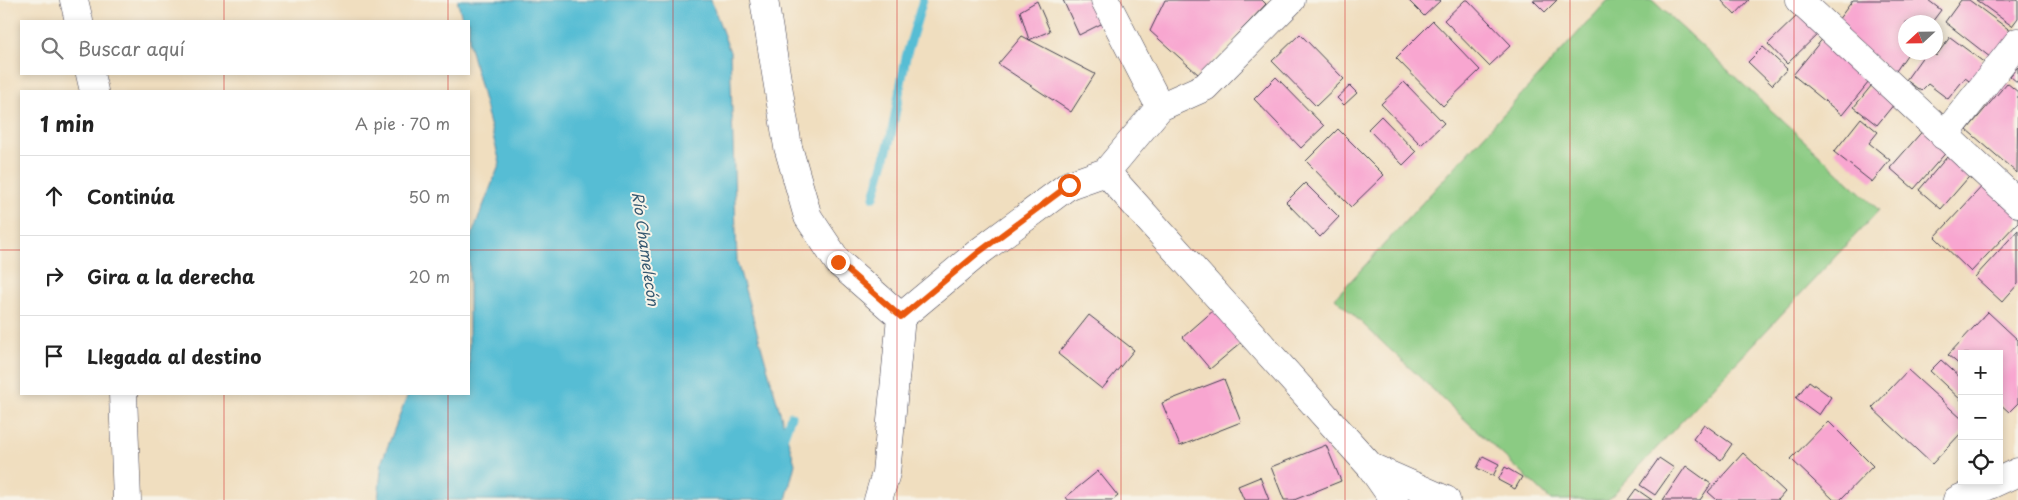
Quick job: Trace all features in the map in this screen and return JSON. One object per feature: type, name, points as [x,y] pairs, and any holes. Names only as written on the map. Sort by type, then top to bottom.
[{"type":"street","points":[[74,0],[79,20]]},
{"type":"street","points":[[764,0],[788,147],[808,218],[838,262],[901,317]]},
{"type":"street","points":[[1105,0],[1160,107]]},
{"type":"street","points":[[878,500],[886,473],[901,317],[979,252],[1069,185],[1106,172],[1160,107],[1205,87],[1291,0]]},
{"type":"street","points":[[1816,6],[1944,136],[2018,203]]},
{"type":"street","points":[[1944,136],[2018,42]]},
{"type":"street","points":[[90,75],[94,90]]},
{"type":"street","points":[[1106,172],[1370,467],[1394,500]]},
{"type":"street","points":[[123,395],[127,500]]},
{"type":"street","points":[[1370,467],[1446,500]]},
{"type":"street","points":[[1956,500],[2018,472]]},
{"type":"green space","points":[[1608,0],[1652,0],[1879,210],[1608,500],[1551,500],[1335,298]]},
{"type":"water","name":"Río Chamelecón","points":[[457,0],[711,0],[730,52],[737,262],[795,464],[786,500],[378,500],[382,461],[408,395],[470,395],[470,239],[500,163],[470,47],[470,20],[463,20]]},
{"type":"building","points":[[1063,0],[1094,0],[1105,22],[1079,35]]},
{"type":"building","points":[[1165,0],[1262,0],[1266,4],[1199,75],[1150,31]]},
{"type":"building","points":[[1408,0],[1441,0],[1424,16]]},
{"type":"building","points":[[1465,0],[1468,0],[1511,45],[1489,66],[1444,20]]},
{"type":"building","points":[[1533,0],[1557,0],[1545,12]]},
{"type":"building","points":[[1721,0],[1749,0],[1735,15]]},
{"type":"building","points":[[1853,0],[1928,0],[1941,10],[1937,15],[1898,15],[1898,60],[1904,60],[1894,74],[1835,24]]},
{"type":"building","points":[[1961,0],[1969,0],[2015,34],[1995,61],[1945,22]]},
{"type":"building","points":[[1976,0],[2018,0],[2018,18],[2012,26]]},
{"type":"building","points":[[1037,1],[1050,31],[1029,40],[1020,11]]},
{"type":"building","points":[[1802,11],[1821,31],[1787,64],[1768,44]]},
{"type":"building","points":[[1433,21],[1480,70],[1443,106],[1396,58]]},
{"type":"building","points":[[1300,34],[1344,79],[1316,106],[1272,61]]},
{"type":"building","points":[[1022,36],[1095,74],[1071,112],[998,64]]},
{"type":"building","points":[[1824,37],[1873,77],[1842,115],[1793,75]]},
{"type":"building","points":[[1950,37],[1993,69],[1979,88],[1965,78],[1948,99],[1928,84],[1921,91],[1906,80],[1920,60],[1943,60],[1943,46]]},
{"type":"building","points":[[1763,47],[1787,69],[1772,85],[1748,62]]},
{"type":"building","points":[[2018,67],[2018,83],[2010,76]]},
{"type":"building","points":[[1276,77],[1324,126],[1301,148],[1254,99]]},
{"type":"building","points":[[1876,80],[1899,98],[1877,125],[1854,107]]},
{"type":"building","points":[[1404,82],[1444,123],[1421,145],[1381,104]]},
{"type":"building","points":[[2007,83],[2018,92],[2017,173],[1967,130]]},
{"type":"building","points":[[1350,86],[1357,93],[1344,105],[1337,98]]},
{"type":"building","points":[[1381,116],[1416,152],[1403,165],[1368,129]]},
{"type":"building","points":[[1861,118],[1878,132],[1869,143],[1890,160],[1872,182],[1834,152]]},
{"type":"building","points":[[1926,127],[1950,148],[1914,189],[1890,168]]},
{"type":"building","points":[[1338,129],[1384,175],[1351,207],[1306,161]]},
{"type":"building","points":[[1952,151],[1974,171],[1941,209],[1919,190]]},
{"type":"building","points":[[1987,181],[2018,211],[2018,222],[1971,272],[1935,237]]},
{"type":"building","points":[[1305,183],[1339,217],[1320,237],[1286,202]]},
{"type":"building","points":[[2018,230],[2018,284],[2002,302],[1975,277]]},
{"type":"building","points":[[1214,310],[1242,342],[1210,369],[1183,337]]},
{"type":"building","points":[[1988,312],[2018,340],[2018,403],[2009,412],[2003,407],[2003,350],[1958,350],[1958,364],[1948,355]]},
{"type":"building","points":[[1089,315],[1134,350],[1102,389],[1058,354]]},
{"type":"building","points":[[1941,360],[1958,375],[1958,397],[1930,371]]},
{"type":"building","points":[[1908,370],[1958,415],[1958,436],[1932,464],[1872,408]]},
{"type":"building","points":[[1224,379],[1241,422],[1180,446],[1162,403]]},
{"type":"building","points":[[1809,381],[1831,397],[1819,415],[1796,398]]},
{"type":"building","points":[[1828,421],[1873,466],[1840,500],[1834,500],[1791,459]]},
{"type":"building","points":[[1704,424],[1732,444],[1721,460],[1693,439]]},
{"type":"building","points":[[1326,445],[1341,481],[1294,500],[1284,500],[1271,467]]},
{"type":"building","points":[[1743,453],[1785,492],[1778,500],[1717,500],[1708,492]]},
{"type":"building","points":[[1483,456],[1499,464],[1493,476],[1477,468]]},
{"type":"building","points":[[1659,458],[1674,468],[1655,495],[1640,485]]},
{"type":"building","points":[[1686,466],[1711,484],[1700,500],[1663,500]]},
{"type":"building","points":[[1505,467],[1522,477],[1515,489],[1498,480]]},
{"type":"building","points":[[1098,471],[1118,496],[1113,500],[1068,500],[1066,497]]},
{"type":"building","points":[[1260,477],[1269,500],[1244,500],[1238,486]]},
{"type":"building","points":[[1636,489],[1652,500],[1628,500]]},
{"type":"waterway","points":[[874,197],[891,136],[906,57],[923,0]]},
{"type":"waterway","points":[[782,441],[791,416]]},
{"type":"route","points":[[838,262],[901,317],[979,252],[1069,185]]}]
